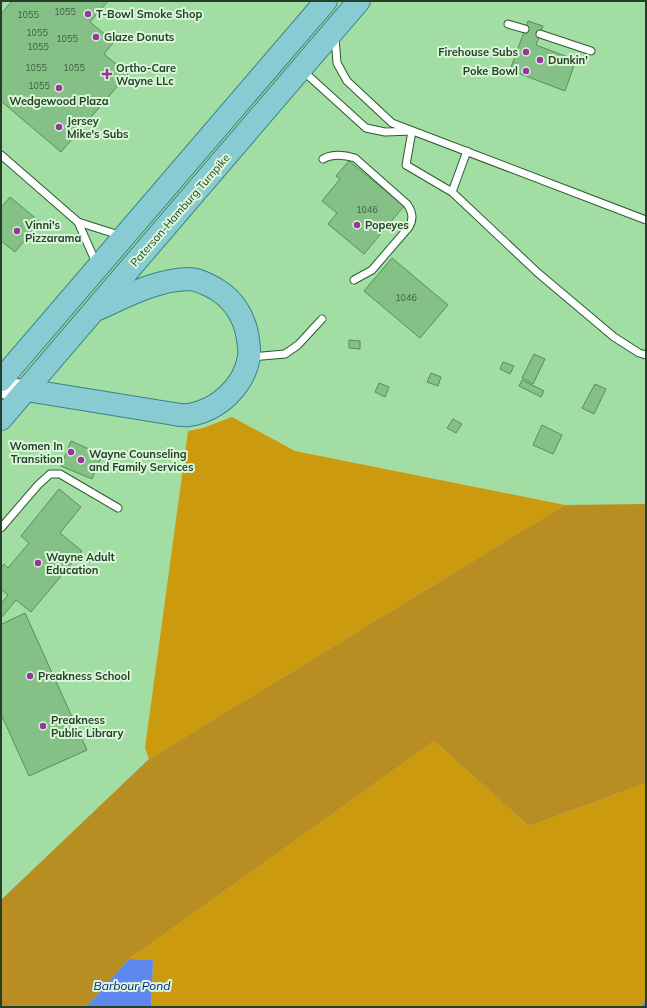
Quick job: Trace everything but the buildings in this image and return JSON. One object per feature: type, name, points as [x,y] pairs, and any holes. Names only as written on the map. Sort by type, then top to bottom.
[{"type":"main road","points":[[1,380],[326,1]]},
{"type":"main road","name":"Paterson-Hamburg Turnpike","points":[[1,418],[359,1]]},
{"type":"main road","points":[[26,390],[181,415],[189,415],[198,413],[216,405],[226,398],[238,385],[242,377],[249,357],[248,336],[245,324],[236,306],[221,292],[204,282],[190,279],[172,280],[148,287],[94,311]]},
{"type":"street","points":[[1,388],[26,390]]},
{"type":"lane","points":[[508,24],[525,29]]},
{"type":"lane","points":[[334,30],[337,63],[346,81],[392,123],[646,220]]},
{"type":"lane","points":[[540,34],[592,51]]},
{"type":"lane","points":[[300,69],[366,128],[385,132],[412,131]]},
{"type":"lane","points":[[412,131],[406,165],[452,192],[555,288],[614,337],[639,353],[646,355]]},
{"type":"lane","points":[[452,192],[467,151]]},
{"type":"lane","points":[[1,155],[78,222],[124,237]]},
{"type":"lane","points":[[324,159],[329,156],[355,158],[407,204],[412,214],[412,223],[372,270],[354,280]]},
{"type":"lane","points":[[78,222],[98,267]]},
{"type":"lane","points":[[249,357],[286,354],[298,345],[322,319]]},
{"type":"lane","points":[[1,528],[38,485],[50,474],[60,474],[118,508]]},
{"type":"shaded area","points":[[232,417],[295,451],[565,505],[149,759],[145,748],[188,431],[203,428]]},
{"type":"shaded area","points":[[646,504],[646,783],[529,826],[434,741],[129,959],[86,1007],[1,1007],[1,900],[149,759],[565,505]]},
{"type":"shaded area","points":[[434,741],[529,826],[646,783],[646,1007],[151,1007],[153,960],[129,959]]},
{"type":"water","name":"Barbour Pond","points":[[129,959],[153,960],[151,1007],[86,1007]]},
{"type":"place","name":"T-Bowl Smoke Shop","points":[[88,14]]},
{"type":"place","name":"Glaze Donuts","points":[[96,37]]},
{"type":"place","name":"Firehouse Subs","points":[[526,52]]},
{"type":"place","name":"Dunkin'","points":[[540,60]]},
{"type":"place","name":"Poke Bowl","points":[[526,71]]},
{"type":"place","name":"Ortho-Care Wayne LLc","points":[[107,74]]},
{"type":"place","name":"Wedgewood Plaza","points":[[59,88]]},
{"type":"place","name":"Jersey Mike's Subs","points":[[59,127]]},
{"type":"place","name":"Popeyes","points":[[357,225]]},
{"type":"place","name":"Vinni's Pizzarama","points":[[17,231]]},
{"type":"place","name":"Women In Transition","points":[[71,452]]},
{"type":"place","name":"Wayne Counseling and Family Services","points":[[81,460]]},
{"type":"place","name":"Wayne Adult Education","points":[[38,563]]},
{"type":"place","name":"Preakness School","points":[[30,676]]},
{"type":"place","name":"Preakness Public Library","points":[[43,726]]}]
